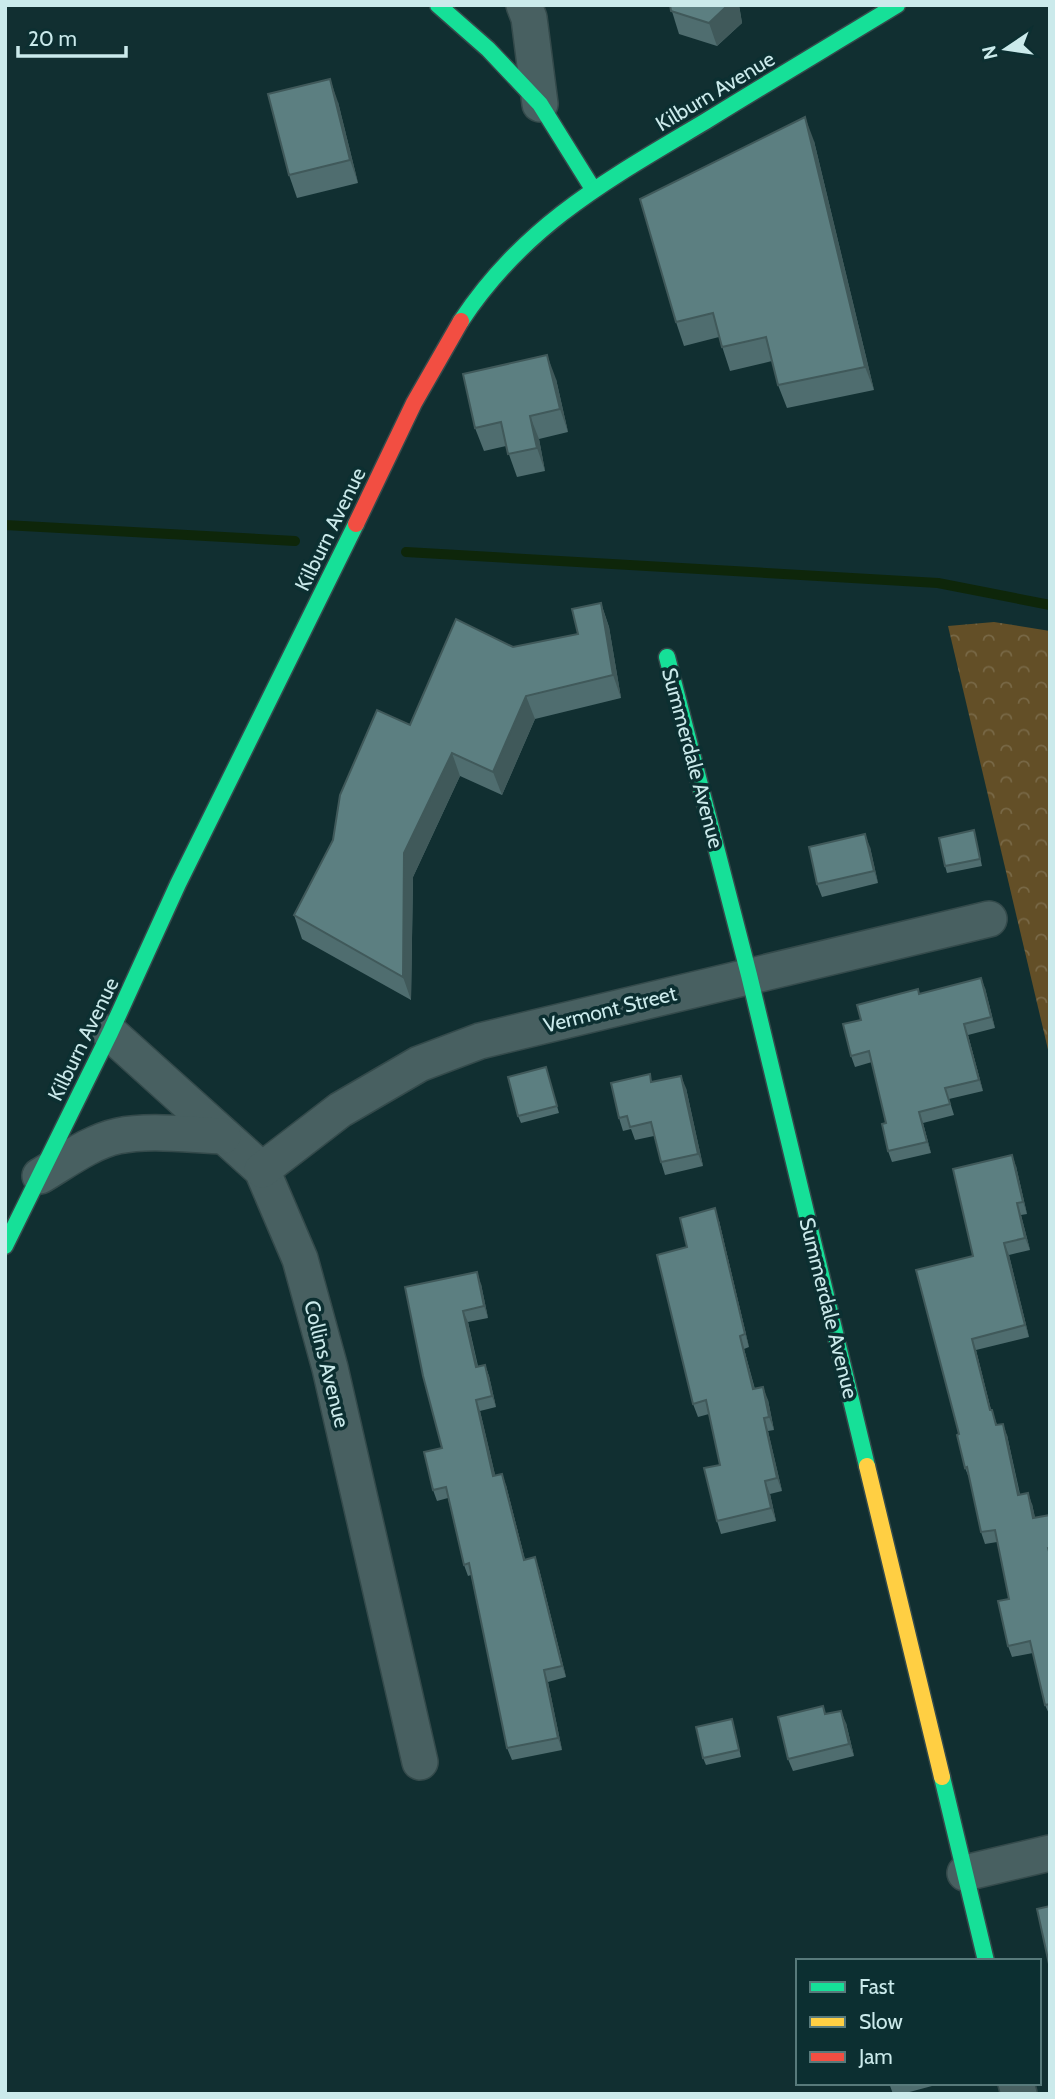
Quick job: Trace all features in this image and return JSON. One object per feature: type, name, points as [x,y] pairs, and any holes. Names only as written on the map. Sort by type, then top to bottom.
[{"type":"street","points":[[438,5],[488,49],[540,104],[593,189]]},
{"type":"street","points":[[524,5],[540,104]]},
{"type":"street","name":"Kilburn Avenue","points":[[5,1246],[110,1033],[184,872],[414,403],[446,344],[481,291],[531,237],[593,189],[897,5]]},
{"type":"street","name":"Summerdale Avenue","points":[[667,657],[750,975],[986,1959]]},
{"type":"street","name":"Vermont Street","points":[[262,1170],[340,1110],[419,1064],[480,1041],[989,919]]},
{"type":"street","name":"Collins Avenue","points":[[110,1033],[262,1170],[300,1259],[330,1368],[419,1762]]},
{"type":"street","points":[[40,1176],[97,1144],[119,1136],[223,1136]]},
{"type":"street","points":[[965,1873],[1050,1853]]},
{"type":"green space","points":[[994,622],[1050,631],[1050,1058],[948,626]]},
{"type":"building","points":[[670,5],[728,5],[709,23],[671,11]]},
{"type":"building","points":[[330,79],[350,160],[289,175],[268,94]]},
{"type":"building","points":[[805,117],[865,367],[778,385],[766,337],[722,347],[713,313],[676,322],[640,199]]},
{"type":"building","points":[[547,355],[560,409],[530,416],[537,448],[508,454],[501,422],[475,428],[463,374]]},
{"type":"building","points":[[601,603],[613,675],[526,696],[493,772],[452,753],[404,853],[403,977],[294,915],[333,840],[340,795],[377,710],[410,725],[456,619],[513,647],[578,634],[572,609]]},
{"type":"building","points":[[974,830],[980,859],[945,866],[939,838]]},
{"type":"building","points":[[865,834],[874,871],[817,884],[809,847]]},
{"type":"building","points":[[981,978],[991,1017],[964,1024],[979,1080],[945,1088],[950,1104],[919,1112],[927,1142],[888,1151],[882,1124],[886,1123],[869,1051],[851,1056],[843,1024],[861,1020],[857,1005],[918,989],[919,994]]},
{"type":"building","points":[[546,1067],[557,1106],[518,1116],[508,1077]]},
{"type":"building","points":[[650,1074],[651,1082],[681,1076],[698,1154],[661,1162],[651,1122],[630,1127],[627,1116],[619,1118],[611,1083]]},
{"type":"building","points":[[1012,1155],[1023,1202],[1017,1203],[1025,1238],[1004,1243],[1025,1325],[972,1339],[990,1410],[996,1425],[1003,1424],[1018,1495],[1028,1493],[1033,1518],[1050,1515],[1050,1704],[1045,1705],[1030,1641],[1008,1646],[998,1601],[1009,1599],[995,1530],[981,1532],[957,1435],[959,1434],[916,1270],[973,1256],[953,1169]]},
{"type":"building","points":[[715,1208],[745,1334],[740,1336],[753,1389],[763,1387],[769,1417],[764,1418],[777,1478],[765,1481],[771,1508],[717,1521],[704,1468],[720,1465],[706,1400],[693,1404],[657,1255],[687,1247],[680,1218]]},
{"type":"building","points":[[477,1272],[484,1306],[463,1311],[476,1367],[485,1365],[492,1396],[476,1400],[493,1476],[502,1474],[524,1560],[535,1557],[562,1666],[544,1670],[558,1738],[507,1748],[469,1563],[464,1565],[446,1487],[433,1490],[424,1452],[442,1448],[423,1376],[405,1287]]},
{"type":"building","points":[[823,1706],[825,1714],[841,1711],[849,1744],[788,1759],[778,1717]]},
{"type":"building","points":[[732,1719],[739,1750],[703,1758],[696,1727]]},
{"type":"building","points":[[1050,1906],[1050,1964],[1049,1964],[1037,1909]]},
{"type":"waterway","points":[[5,525],[295,541]]},
{"type":"waterway","points":[[406,552],[938,583],[1050,605]]},
{"type":"traffic: fast","points":[[438,5],[488,49],[540,104],[593,189]]},
{"type":"traffic: fast","points":[[461,321],[513,257],[571,206],[636,163],[897,5]]},
{"type":"traffic: fast","points":[[5,1246],[110,1033],[178,884],[356,524]]},
{"type":"traffic: fast","points":[[667,657],[749,975],[867,1466]]},
{"type":"traffic: fast","points":[[942,1777],[986,1959]]},
{"type":"traffic: slow","points":[[867,1466],[942,1777]]},
{"type":"traffic: jam","points":[[356,524],[414,403],[461,321]]}]
